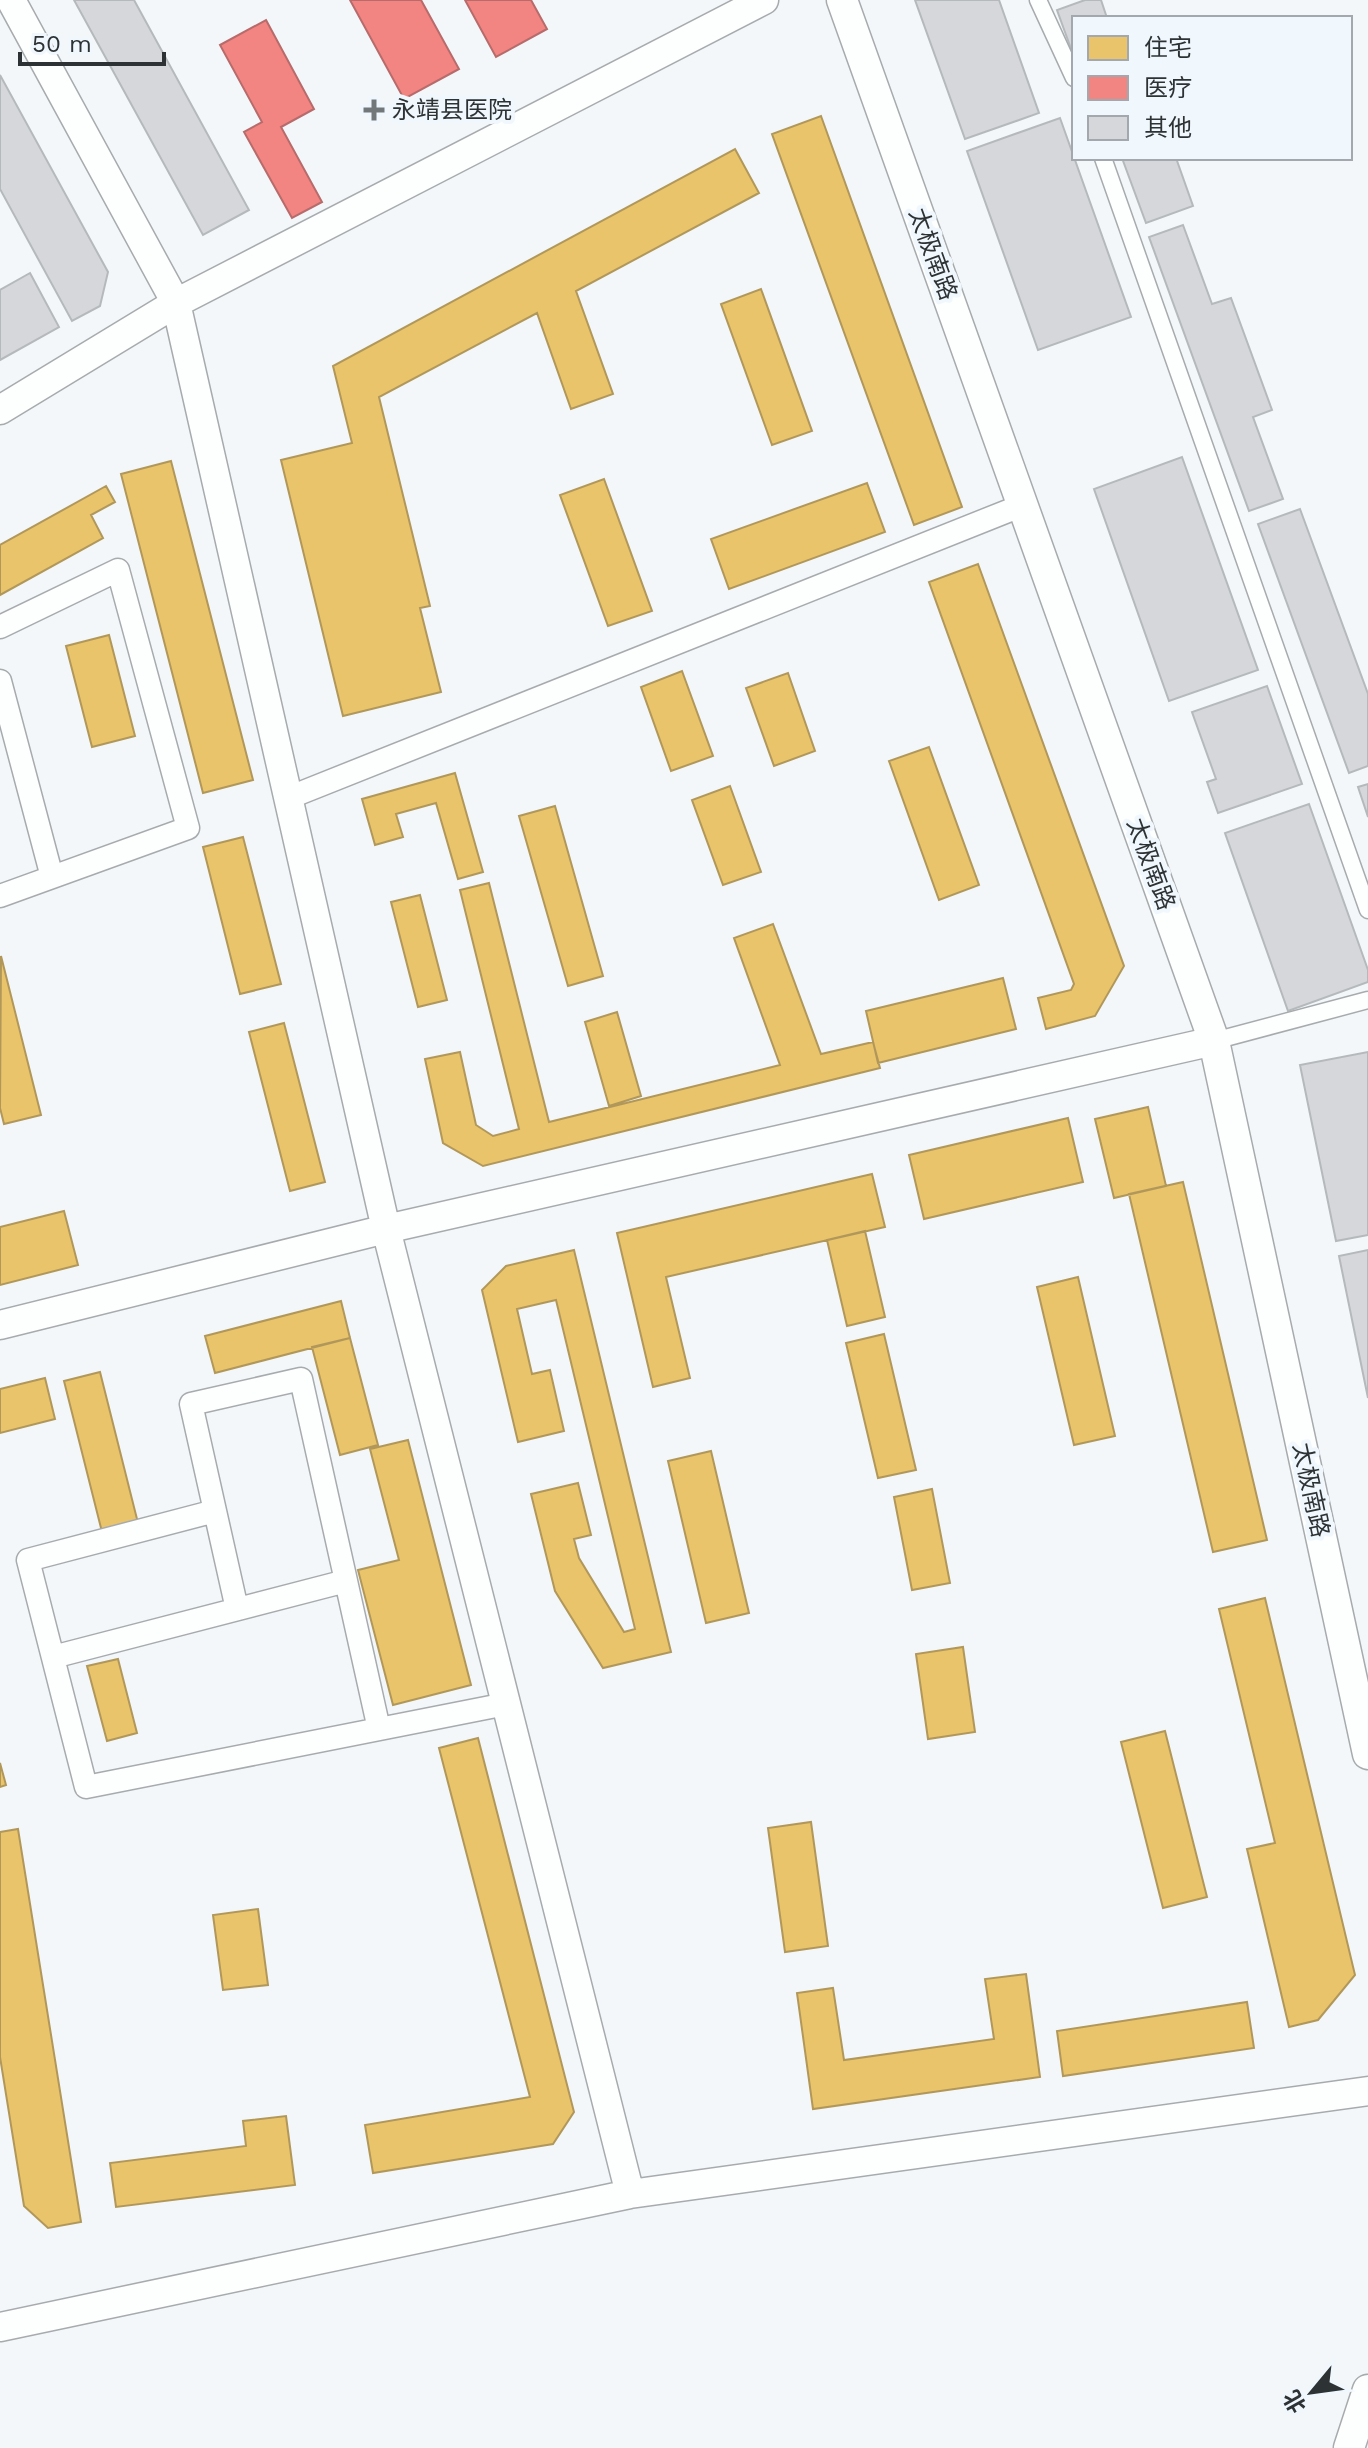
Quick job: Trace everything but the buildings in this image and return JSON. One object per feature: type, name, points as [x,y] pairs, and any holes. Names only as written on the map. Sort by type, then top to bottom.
[{"type":"main road","name":"太极南路","points":[[842,0],[1214,1041],[1368,1754]]},
{"type":"main road","points":[[1349,2448],[1368,2390]]},
{"type":"street","points":[[11,0],[176,303],[386,1229],[630,2194]]},
{"type":"street","points":[[0,410],[176,303],[764,0]]},
{"type":"street","points":[[1038,0],[1072,74]]},
{"type":"street","points":[[1104,160],[1368,910]]},
{"type":"street","points":[[288,798],[1023,505]]},
{"type":"street","points":[[0,627],[118,570],[188,828],[0,896]]},
{"type":"street","points":[[0,681],[52,877]]},
{"type":"street","points":[[0,1325],[386,1229],[1214,1041],[1368,1000]]},
{"type":"street","points":[[237,1609],[191,1404],[301,1379],[379,1729]]},
{"type":"street","points":[[215,1511],[28,1560],[86,1787],[506,1704]]},
{"type":"street","points":[[53,1657],[346,1581]]},
{"type":"street","points":[[0,2327],[630,2194],[1368,2091]]},
{"type":"place","name":"永靖县医院","points":[[374,110]]}]
